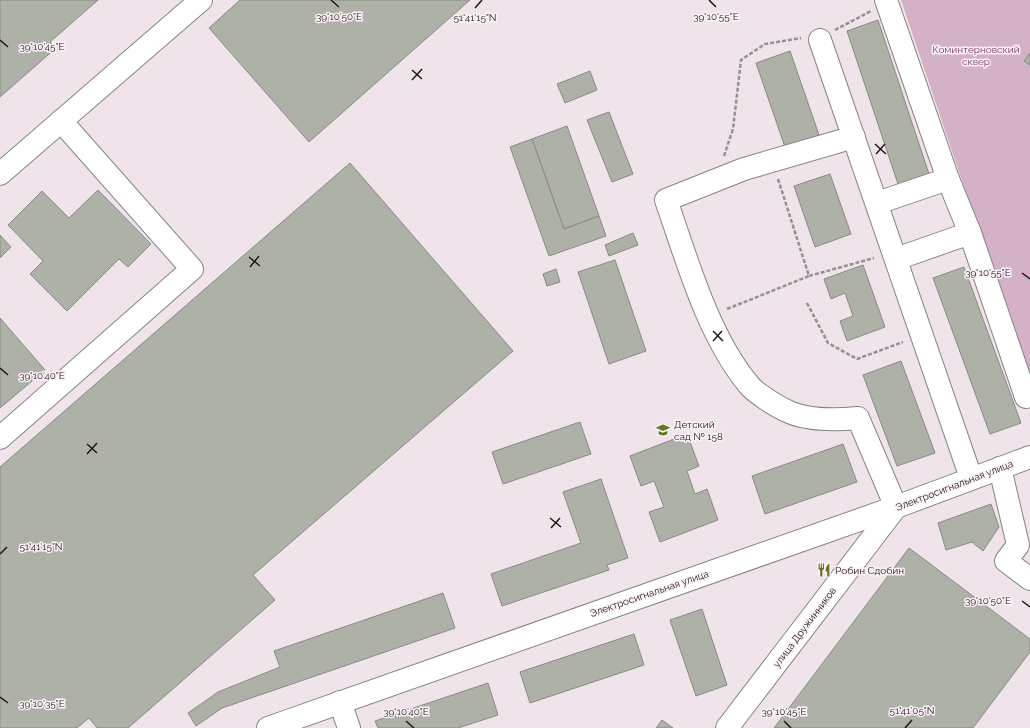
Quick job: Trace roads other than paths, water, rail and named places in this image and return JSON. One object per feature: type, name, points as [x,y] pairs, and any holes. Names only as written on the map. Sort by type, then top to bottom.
[{"type":"street","points":[[0,174],[201,0]]},
{"type":"street","points":[[880,5],[970,233],[1026,397]]},
{"type":"street","points":[[820,40],[923,335],[971,478]]},
{"type":"street","points":[[0,438],[192,269],[61,121]]},
{"type":"street","points":[[854,137],[744,169],[666,200],[692,274],[720,343],[750,386],[787,411],[827,420],[858,418],[896,507]]},
{"type":"street","points":[[877,204],[948,179]]},
{"type":"street","points":[[895,256],[970,233]]},
{"type":"street","name":"Электросигнальная улица","points":[[268,728],[823,531],[896,507],[1030,457]]},
{"type":"street","points":[[1000,468],[1018,545],[1006,561],[1030,579]]},
{"type":"street","name":"улица Дружинников","points":[[727,728],[896,507]]},
{"type":"street","points":[[340,702],[349,728]]},
{"type":"place","name":"Детский сад № 158","points":[[663,430]]},
{"type":"place","name":"Робин Сдобин","points":[[824,570]]},
{"type":"park label","name":"Коминтерновский сквер","points":[[976,54]]}]
